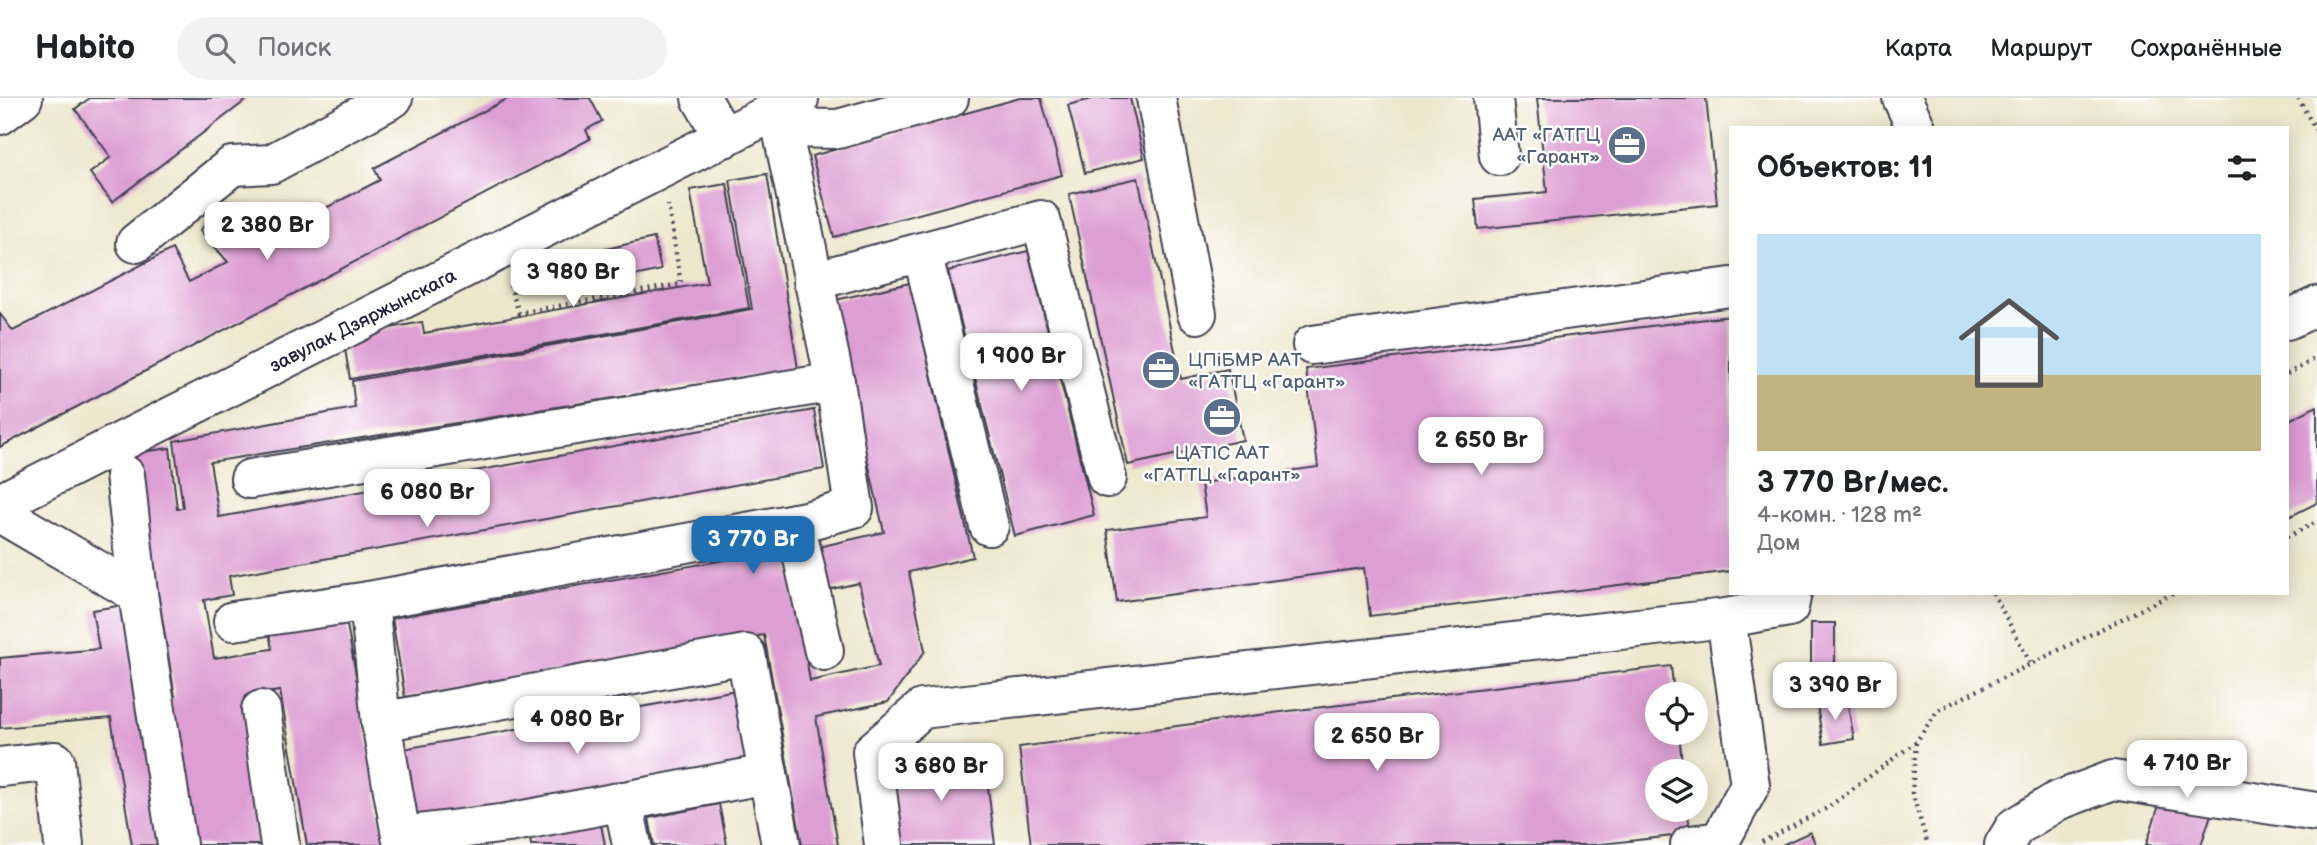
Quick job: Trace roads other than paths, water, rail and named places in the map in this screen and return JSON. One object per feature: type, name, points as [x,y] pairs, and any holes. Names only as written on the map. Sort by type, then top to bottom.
[{"type":"street","points":[[0,115],[23,98]]},
{"type":"street","points":[[136,243],[232,166],[271,164],[393,98]]},
{"type":"street","points":[[701,98],[724,138]]},
{"type":"street","points":[[233,621],[369,601],[795,523],[854,508],[835,382],[813,281],[787,112],[838,130],[950,98]]},
{"type":"street","points":[[1156,98],[1197,314]]},
{"type":"street","points":[[1493,98],[1499,156]]},
{"type":"street","points":[[1902,98],[1915,126]]},
{"type":"street","name":"завулак Дзяржынскага","points":[[0,503],[724,138],[787,112]]},
{"type":"street","points":[[813,281],[1041,220],[1107,478]]},
{"type":"street","points":[[922,252],[989,526]]},
{"type":"street","points":[[1312,345],[1729,288]]},
{"type":"street","points":[[2289,319],[2317,306]]},
{"type":"street","points":[[250,478],[835,382]]},
{"type":"street","points":[[125,475],[138,594],[177,845]]},
{"type":"street","points":[[0,513],[138,594]]},
{"type":"street","points":[[795,523],[824,651]]},
{"type":"street","points":[[884,845],[872,752],[922,709],[1726,618],[1788,607],[1791,595]]},
{"type":"street","points":[[369,601],[381,722],[401,835],[510,834],[623,801],[768,774]]},
{"type":"street","points":[[1690,845],[1720,841],[1750,785],[1726,618]]},
{"type":"street","points":[[381,722],[746,654],[780,845]]},
{"type":"street","points":[[261,710],[280,845]]},
{"type":"street","points":[[0,767],[55,761],[64,845]]},
{"type":"street","points":[[2004,845],[2015,827],[2057,801],[2113,780],[2317,812]]},
{"type":"street","points":[[623,801],[632,845]]},
{"type":"place","name":"ААТ «ГАТГЦ «Гарант»","points":[[1627,145]]},
{"type":"place","name":"ЦПіБМР ААТ «ГАТТЦ «Гарант»","points":[[1161,370]]},
{"type":"place","name":"ЦАТІС ААТ «ГАТТЦ «Гарант»","points":[[1222,417]]}]
